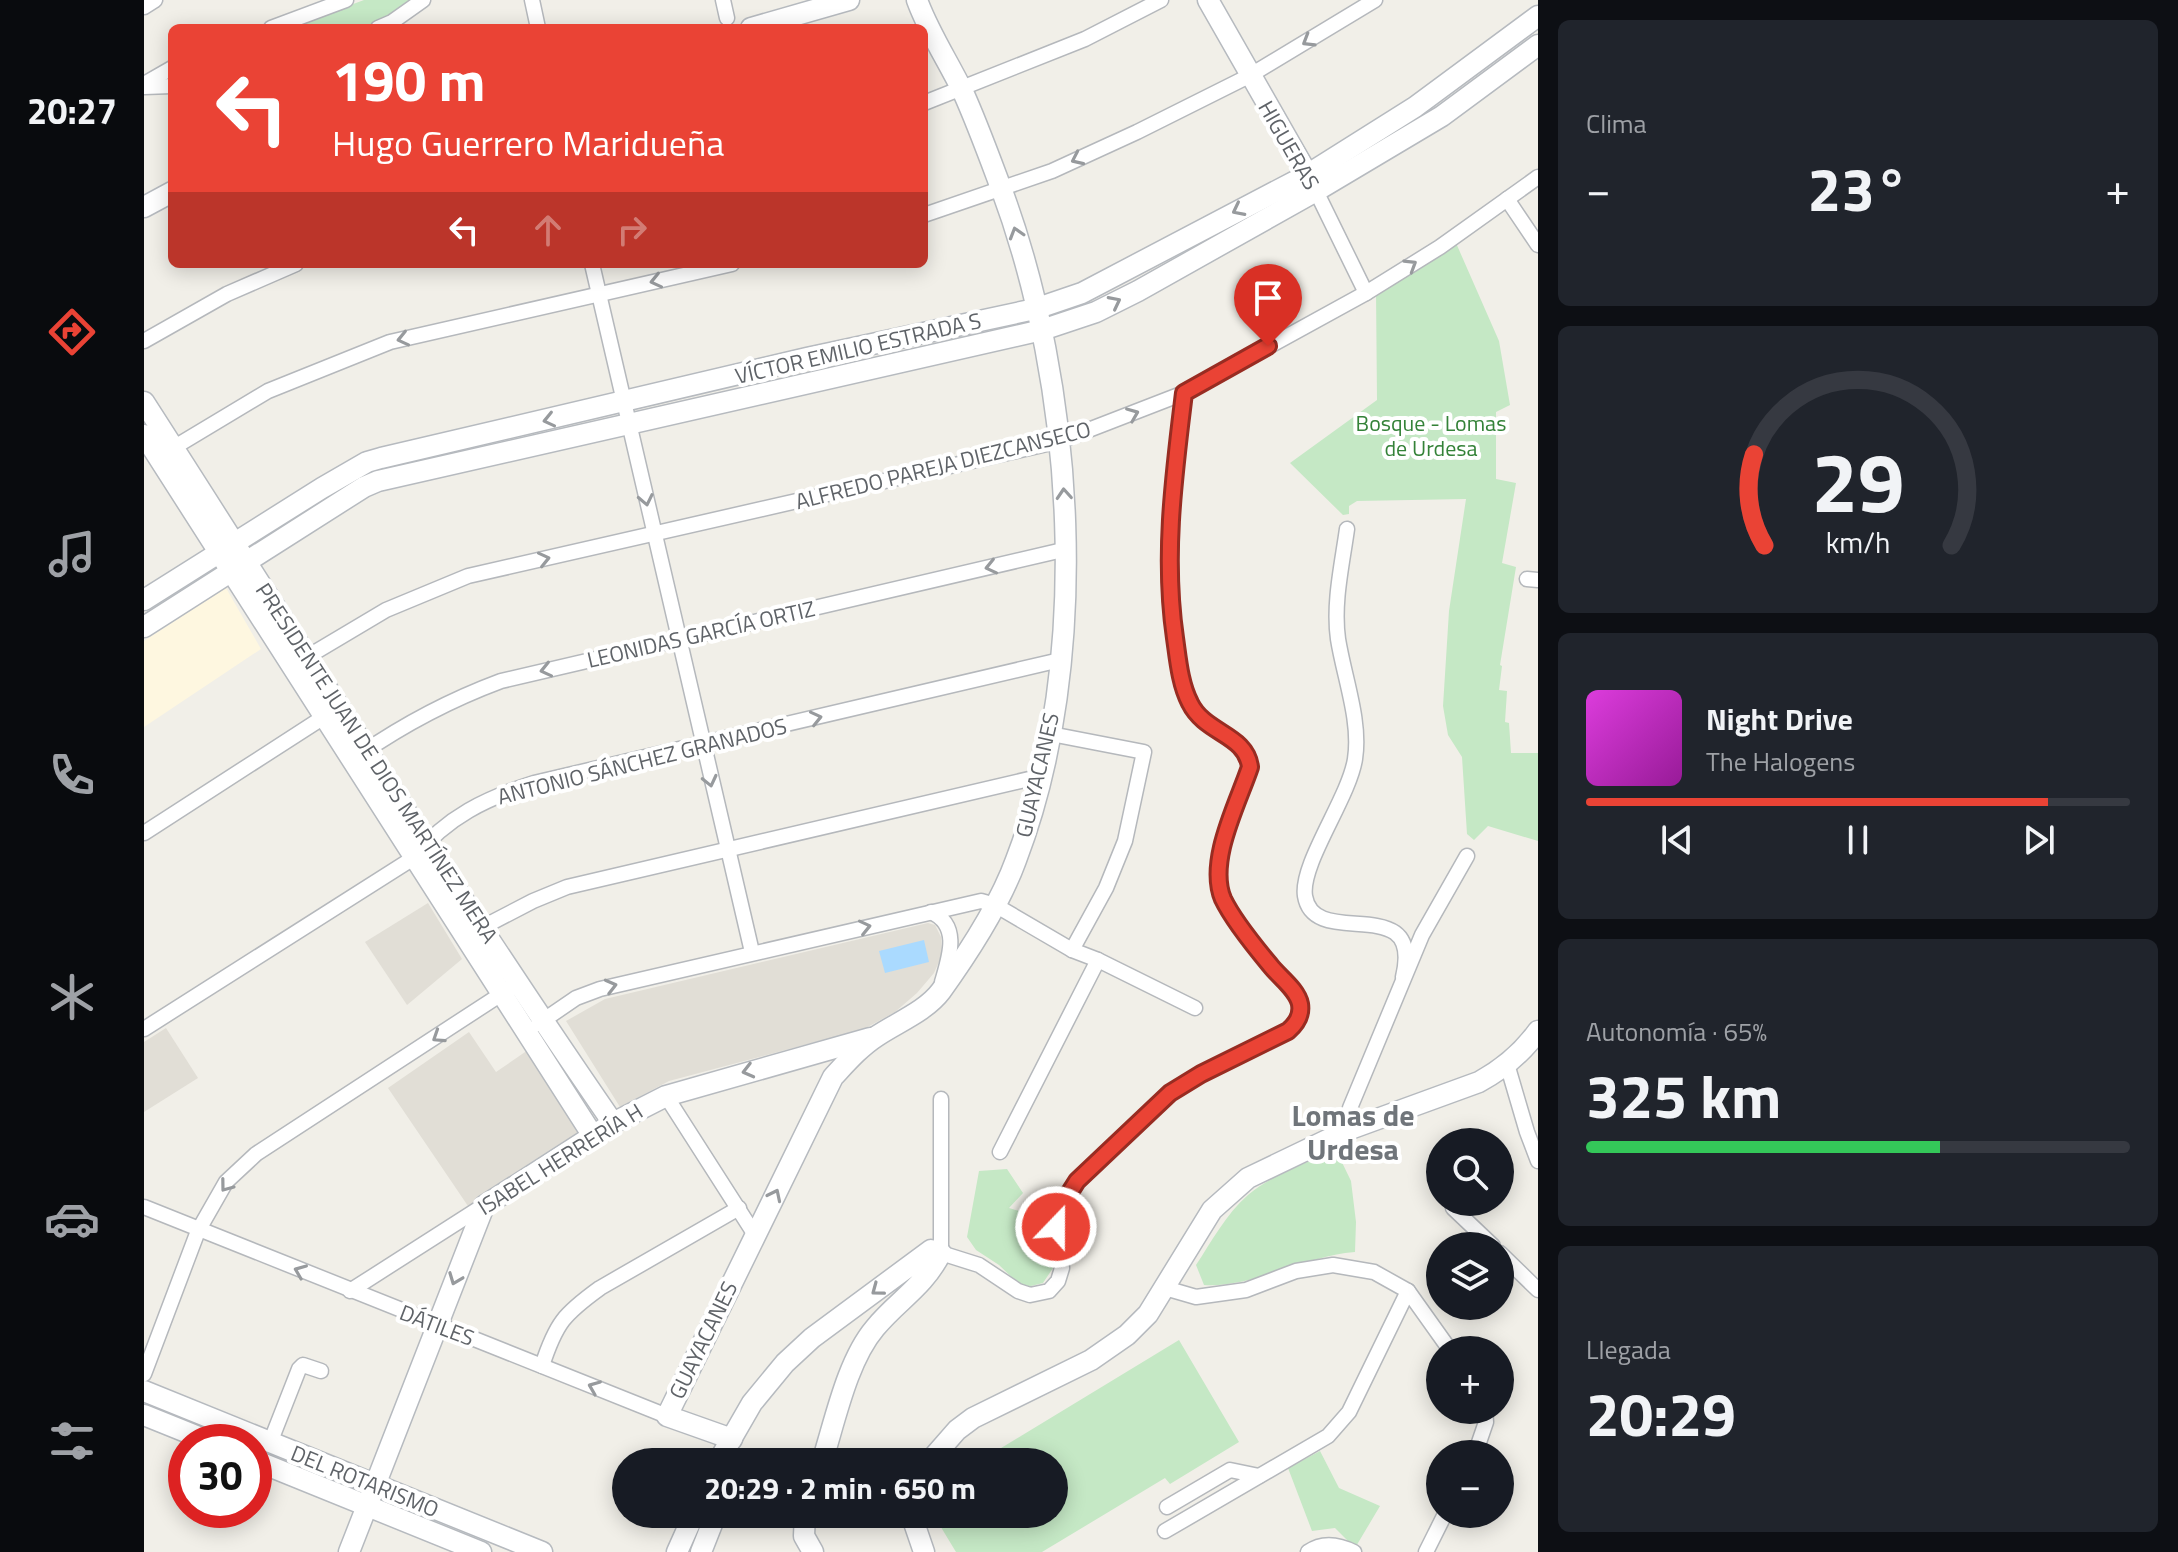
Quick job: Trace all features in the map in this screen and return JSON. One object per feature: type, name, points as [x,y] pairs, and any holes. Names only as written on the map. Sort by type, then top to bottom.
[{"type":"street","points":[[144,7],[155,0]]},
{"type":"street","points":[[282,24],[346,0]]},
{"type":"street","points":[[387,24],[423,0]]},
{"type":"street","points":[[532,0],[537,24]]},
{"type":"street","points":[[723,0],[727,18]]},
{"type":"street","points":[[765,24],[849,0]]},
{"type":"street","name":"GUAYACANES","points":[[917,0],[926,24]]},
{"type":"street","points":[[928,102],[1085,39],[1161,0]]},
{"type":"street","name":"HIGUERAS","points":[[1208,0],[1312,183],[1366,293]]},
{"type":"street","points":[[928,214],[1052,171],[1137,132],[1249,76],[1375,0]]},
{"type":"street","name":"VÍCTOR EMILIO ESTRADA S","points":[[144,600],[378,481],[1042,330],[1096,312],[1193,259],[1312,183],[1538,16]]},
{"type":"street","name":"GUAYACANES","points":[[667,1416],[833,1077],[877,1035],[898,1026],[939,994],[995,905],[1016,860],[1042,776],[1051,734],[1060,660],[1067,549],[1060,441],[1042,330],[1030,278],[1001,188],[962,90],[928,29]]},
{"type":"street","name":"VÍCTOR EMILIO ESTRADA S","points":[[144,627],[231,558],[367,462],[807,358],[1035,309],[1082,293],[1192,233],[1312,183],[1442,116],[1538,45]]},
{"type":"street","points":[[144,86],[168,71]]},
{"type":"street","points":[[144,86],[168,86]]},
{"type":"street","points":[[1429,97],[1442,116]]},
{"type":"street","name":"ALFREDO PAREJA DIEZCANSECO","points":[[307,657],[386,610],[468,576],[1060,441],[1093,430],[1184,393],[1366,293],[1440,247],[1538,177]]},
{"type":"street","points":[[144,207],[168,194]]},
{"type":"street","points":[[1507,199],[1538,245]]},
{"type":"street","points":[[1192,233],[1193,259]]},
{"type":"street","points":[[144,341],[227,294],[287,268]]},
{"type":"street","points":[[593,268],[752,952]]},
{"type":"street","points":[[173,448],[268,391],[390,342],[715,268]]},
{"type":"street","points":[[807,358],[811,382]]},
{"type":"street","points":[[727,1448],[752,1403],[785,1363],[812,1338],[931,1250],[979,1265],[1018,1291],[1030,1295],[1049,1291],[1058,1281],[1062,1268],[1057,1221],[1077,1181],[1170,1093],[1201,1074],[1288,1031],[1299,1019],[1298,998],[1270,966],[1230,909],[1220,887],[1220,854],[1250,767],[1249,754],[1242,746],[1206,725],[1198,715],[1190,704],[1178,660],[1169,577],[1171,497],[1184,393]]},
{"type":"street","name":"PRESIDENTE JUAN DE DIOS MARTÍNEZ MERA","points":[[144,402],[173,448],[231,558],[307,657],[332,712]]},
{"type":"street","name":"PRESIDENTE JUAN DE DIOS MARTÍNEZ MERA","points":[[144,435],[231,558],[535,1026],[613,1123]]},
{"type":"street","points":[[424,449],[429,471]]},
{"type":"street","points":[[1347,529],[1337,609],[1338,636],[1357,744],[1351,778],[1307,873],[1305,899],[1309,908],[1320,916],[1338,922],[1385,927],[1397,933],[1405,944],[1408,958],[1403,977]]},
{"type":"street","name":"LEONIDAS GARCÍA ORTIZ","points":[[360,754],[407,723],[452,699],[501,681],[1067,549]]},
{"type":"street","points":[[144,620],[231,558]]},
{"type":"street","name":"ANTONIO SÁNCHEZ GRANADOS","points":[[144,1029],[421,850],[453,819],[500,794],[534,783],[1060,660]]},
{"type":"street","points":[[144,833],[332,712]]},
{"type":"street","points":[[1051,734],[1144,752],[1125,841],[1106,888],[1072,950]]},
{"type":"street","points":[[476,935],[533,901],[567,887],[1042,776]]},
{"type":"street","points":[[1350,1129],[1350,1108],[1403,977],[1422,935],[1467,856]]},
{"type":"street","points":[[535,1026],[576,998],[600,989],[981,901],[995,905],[1072,950],[1195,1008]]},
{"type":"street","points":[[931,912],[943,921],[951,937],[951,952],[939,994]]},
{"type":"street","points":[[1000,1152],[1098,960]]},
{"type":"street","points":[[144,1374],[198,1231],[226,1182],[256,1154],[510,988]]},
{"type":"street","name":"PRESIDENTE JUAN DE DIOS MARTÍNEZ MERA","points":[[535,1026],[593,1136]]},
{"type":"street","points":[[941,1448],[973,1418],[1114,1346],[1148,1314],[1212,1210],[1248,1178],[1350,1129],[1479,1082],[1522,1052],[1538,1031]]},
{"type":"street","name":"ISABEL HERRERÍA H","points":[[350,1291],[613,1123],[666,1096],[877,1035]]},
{"type":"street","points":[[802,1056],[822,1063],[830,1069],[833,1077]]},
{"type":"street","points":[[1507,1064],[1538,1161]]},
{"type":"street","points":[[666,1096],[755,1235]]},
{"type":"street","points":[[827,1448],[855,1364],[874,1328],[907,1298],[932,1270],[941,1253],[941,1099]]},
{"type":"street","points":[[349,1552],[484,1206]]},
{"type":"street","name":"DÁTILES","points":[[144,1207],[350,1291],[732,1439]]},
{"type":"street","points":[[542,1366],[562,1318],[580,1302],[739,1208]]},
{"type":"street","points":[[1461,1216],[1478,1232]]},
{"type":"street","points":[[1165,1288],[1196,1297],[1246,1290],[1296,1271],[1333,1265],[1374,1272],[1408,1291],[1440,1336]]},
{"type":"street","points":[[1514,1267],[1538,1290]]},
{"type":"street","points":[[1165,1531],[1328,1436],[1343,1421],[1408,1291]]},
{"type":"street","points":[[272,1438],[299,1369],[303,1365],[321,1371]]},
{"type":"street","name":"DEL ROTARISMO","points":[[144,1391],[224,1424]]},
{"type":"street","points":[[144,1415],[168,1425]]},
{"type":"street","points":[[732,1439],[732,1448]]},
{"type":"street","name":"DEL ROTARISMO","points":[[272,1444],[542,1552]]},
{"type":"street","name":"DEL ROTARISMO","points":[[272,1467],[481,1552]]},
{"type":"street","points":[[1167,1507],[1230,1470],[1259,1476]]},
{"type":"street","points":[[677,1552],[688,1528]]},
{"type":"street","points":[[701,1552],[710,1528]]},
{"type":"street","points":[[804,1528],[804,1536],[813,1552]]},
{"type":"street","points":[[916,1528],[924,1552]]},
{"type":"street","points":[[1426,1552],[1438,1528]]},
{"type":"street","points":[[1308,1552],[1315,1547],[1329,1545],[1354,1552]]},
{"type":"shaded area","points":[[226,588],[261,649],[144,727],[144,641]]},
{"type":"shaded area","points":[[428,903],[462,959],[407,1005],[365,942]]},
{"type":"shaded area","points":[[928,923],[935,925],[941,937],[942,955],[934,973],[895,1012],[864,1029],[669,1081],[620,1107],[566,1021],[605,999]]},
{"type":"shaded area","points":[[166,1028],[198,1078],[144,1112],[144,1042]]},
{"type":"shaded area","points":[[469,1032],[496,1072],[528,1050],[583,1131],[470,1209],[388,1088]]},
{"type":"green space","points":[[364,0],[422,0],[383,24],[300,24]]},
{"type":"green space","name":"Bosque - Lomas de Urdesa","points":[[1456,243],[1499,341],[1510,405],[1496,412],[1496,479],[1516,483],[1502,563],[1516,567],[1500,665],[1499,690],[1507,691],[1505,722],[1509,723],[1511,753],[1538,753],[1538,841],[1488,826],[1474,840],[1467,834],[1462,757],[1448,735],[1443,706],[1449,611],[1466,499],[1357,501],[1349,506],[1349,514],[1343,515],[1290,463],[1377,400],[1376,291]]},
{"type":"green space","points":[[1336,1150],[1351,1181],[1356,1222],[1355,1252],[1317,1259],[1241,1282],[1204,1285],[1196,1265],[1240,1202],[1279,1175]]},
{"type":"green space","points":[[1007,1169],[1023,1193],[1009,1208],[1046,1219],[1055,1265],[1043,1283],[1023,1288],[999,1265],[976,1250],[967,1237],[979,1171]]},
{"type":"green space","points":[[1179,1340],[1239,1442],[1170,1484],[1165,1478],[1042,1552],[956,1552],[941,1528],[1068,1528],[1068,1448],[1001,1448]]},
{"type":"green space","points":[[1320,1451],[1339,1488],[1380,1506],[1355,1548],[1335,1528],[1312,1531],[1288,1468]]},
{"type":"water","points":[[924,940],[929,962],[885,973],[879,951]]},
{"type":"district","name":"Lomas de Urdesa","points":[[1353,1132]]},
{"type":"route","points":[[1056,1227],[1065,1200],[1077,1181],[1170,1093],[1201,1074],[1288,1031],[1301,1012],[1293,990],[1270,966],[1230,909],[1220,887],[1220,854],[1250,767],[1249,754],[1242,746],[1206,725],[1190,704],[1178,660],[1169,577],[1171,497],[1184,393],[1268,346]]}]
